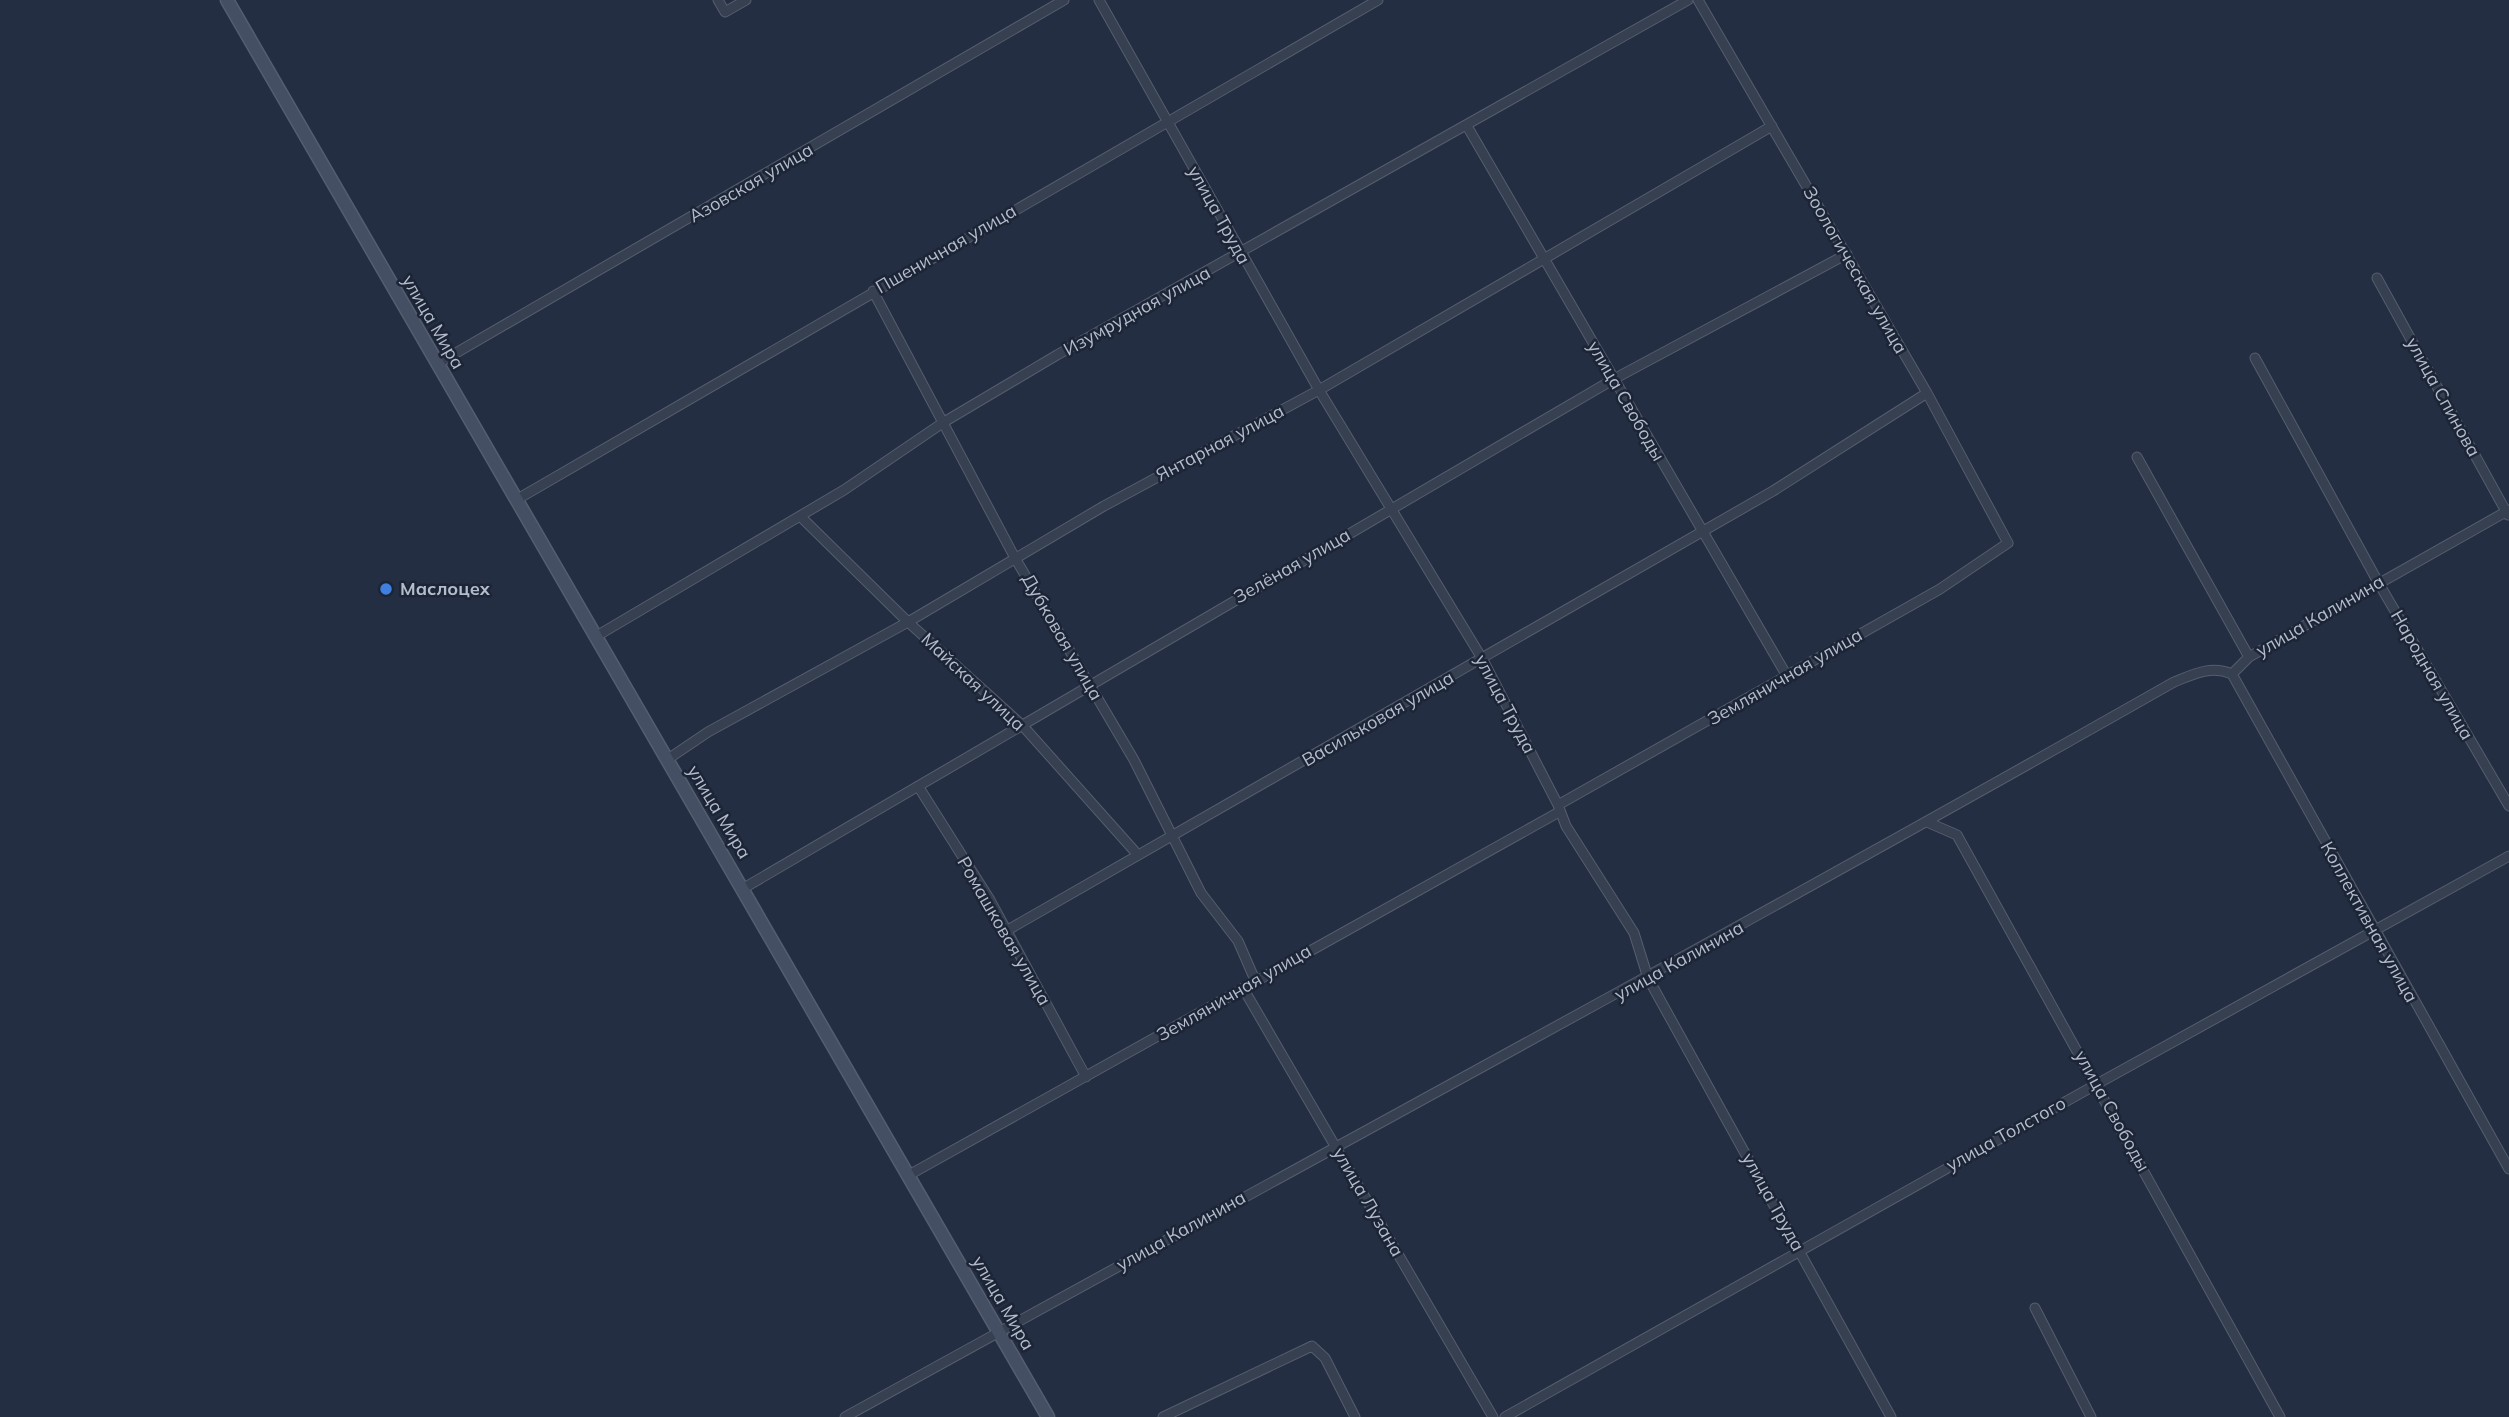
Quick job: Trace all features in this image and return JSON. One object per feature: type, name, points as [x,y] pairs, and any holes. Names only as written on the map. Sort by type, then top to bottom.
[{"type":"main road","name":"улица Мира","points":[[228,0],[1048,1417]]},
{"type":"street","points":[[718,0],[725,12],[746,0]]},
{"type":"street","name":"Азовская улица","points":[[437,364],[1064,0]]},
{"type":"street","name":"улица Труда","points":[[1099,0],[1319,390],[1483,660],[1559,808],[1633,933],[1648,978],[1891,1417]]},
{"type":"street","name":"Пшеничная улица","points":[[516,500],[1378,0]]},
{"type":"street","name":"Изумрудная улица","points":[[596,637],[800,516],[944,422],[1688,0]]},
{"type":"street","name":"Зоологическая улица","points":[[1698,0],[1927,393],[2008,543]]},
{"type":"street","name":"улица Свободы","points":[[1467,126],[1700,531],[1787,676]]},
{"type":"street","name":"Янтарная улица","points":[[668,759],[708,732],[908,622],[1104,506],[1319,390],[1772,126]]},
{"type":"street","name":"Зелёная улица","points":[[744,888],[1392,507],[1614,380],[1847,254]]},
{"type":"street","name":"улица Спинова","points":[[2377,278],[2508,513]]},
{"type":"street","name":"Дубковая улица","points":[[873,291],[1015,558],[1133,760],[1200,892],[1238,941],[1255,980]]},
{"type":"street","name":"Народная улица","points":[[2255,358],[2378,582],[2509,807]]},
{"type":"street","name":"Васильковая улица","points":[[1006,931],[1483,660],[1700,531],[1773,491],[1927,393]]},
{"type":"street","points":[[2137,457],[2249,657]]},
{"type":"street","name":"улица Калинина","points":[[845,1417],[1336,1146],[1648,978],[2174,682],[2201,671],[2222,670],[2232,674],[2249,657],[2378,582],[2508,513]]},
{"type":"street","name":"Майская улица","points":[[800,516],[908,622],[1022,725],[1138,855]]},
{"type":"street","name":"Земляничная улица","points":[[909,1175],[1243,988],[1940,589],[2008,543]]},
{"type":"street","name":"Коллективная улица","points":[[2232,674],[2509,1169]]},
{"type":"street","name":"Ромашковая улица","points":[[918,786],[990,900],[1086,1077]]},
{"type":"street","name":"улица Свободы","points":[[1927,822],[1956,835],[2280,1417]]},
{"type":"street","name":"улица Толстого","points":[[1505,1417],[2096,1084],[2509,856]]},
{"type":"street","name":"улица Лузана","points":[[1243,988],[1493,1417]]},
{"type":"street","points":[[2035,1308],[2091,1417]]},
{"type":"street","points":[[1163,1417],[1312,1346],[1325,1358],[1356,1417]]},
{"type":"place","name":"Маслоцех","points":[[386,589]]}]
